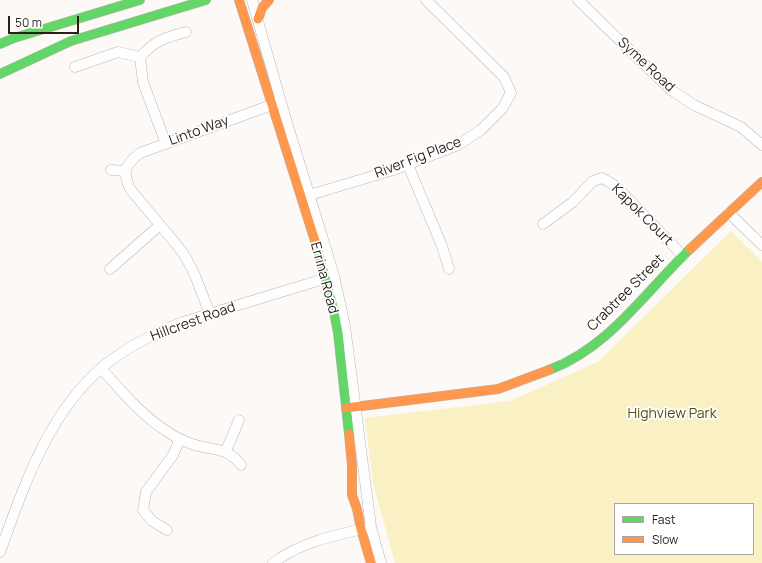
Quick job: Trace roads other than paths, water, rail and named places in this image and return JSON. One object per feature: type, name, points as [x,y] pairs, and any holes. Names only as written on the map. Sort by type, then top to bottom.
[{"type":"street","points":[[0,44],[14,38],[140,0]]},
{"type":"street","points":[[0,74],[71,41],[206,0]]},
{"type":"street","name":"Errina Road","points":[[239,0],[277,104],[345,326],[350,407],[352,495],[381,563]]},
{"type":"street","name":"Errina Road","points":[[252,0],[258,19],[277,104]]},
{"type":"street","points":[[258,19],[262,8],[269,0]]},
{"type":"street","name":"River Fig Place","points":[[305,196],[408,165],[458,145],[480,130],[502,109],[511,93],[504,77],[426,0]]},
{"type":"street","name":"Syme Road","points":[[578,0],[671,90],[694,105],[741,127],[762,145]]},
{"type":"street","points":[[140,57],[157,41],[186,32]]},
{"type":"street","points":[[75,67],[118,52],[140,57]]},
{"type":"street","points":[[140,57],[143,82],[166,144]]},
{"type":"street","name":"Linto Way","points":[[125,171],[130,161],[140,153],[277,104]]},
{"type":"street","points":[[408,165],[442,246],[449,269]]},
{"type":"street","points":[[111,170],[125,171],[126,181],[130,189],[185,256],[194,273],[210,314]]},
{"type":"street","name":"Kapok Court","points":[[543,224],[573,202],[593,180],[602,178],[616,186],[683,256]]},
{"type":"street","name":"Crabtree Street","points":[[350,407],[498,389],[558,367],[583,354],[615,328],[683,256],[762,182]]},
{"type":"street","points":[[729,213],[762,245]]},
{"type":"street","points":[[110,269],[160,225]]},
{"type":"street","name":"Hillcrest Road","points":[[0,552],[38,456],[52,430],[70,402],[101,368],[130,347],[159,332],[210,314],[329,277]]},
{"type":"street","points":[[101,368],[140,410],[167,431],[192,444],[226,451],[233,455],[242,465]]},
{"type":"street","name":"Errina Road","points":[[350,407],[371,563]]},
{"type":"street","points":[[226,451],[239,420]]},
{"type":"street","points":[[166,530],[152,522],[143,510],[146,492],[173,455],[180,439]]},
{"type":"street","points":[[273,563],[292,551],[314,542],[366,528]]},
{"type":"park label","name":"Highview Park","points":[[672,414]]}]
